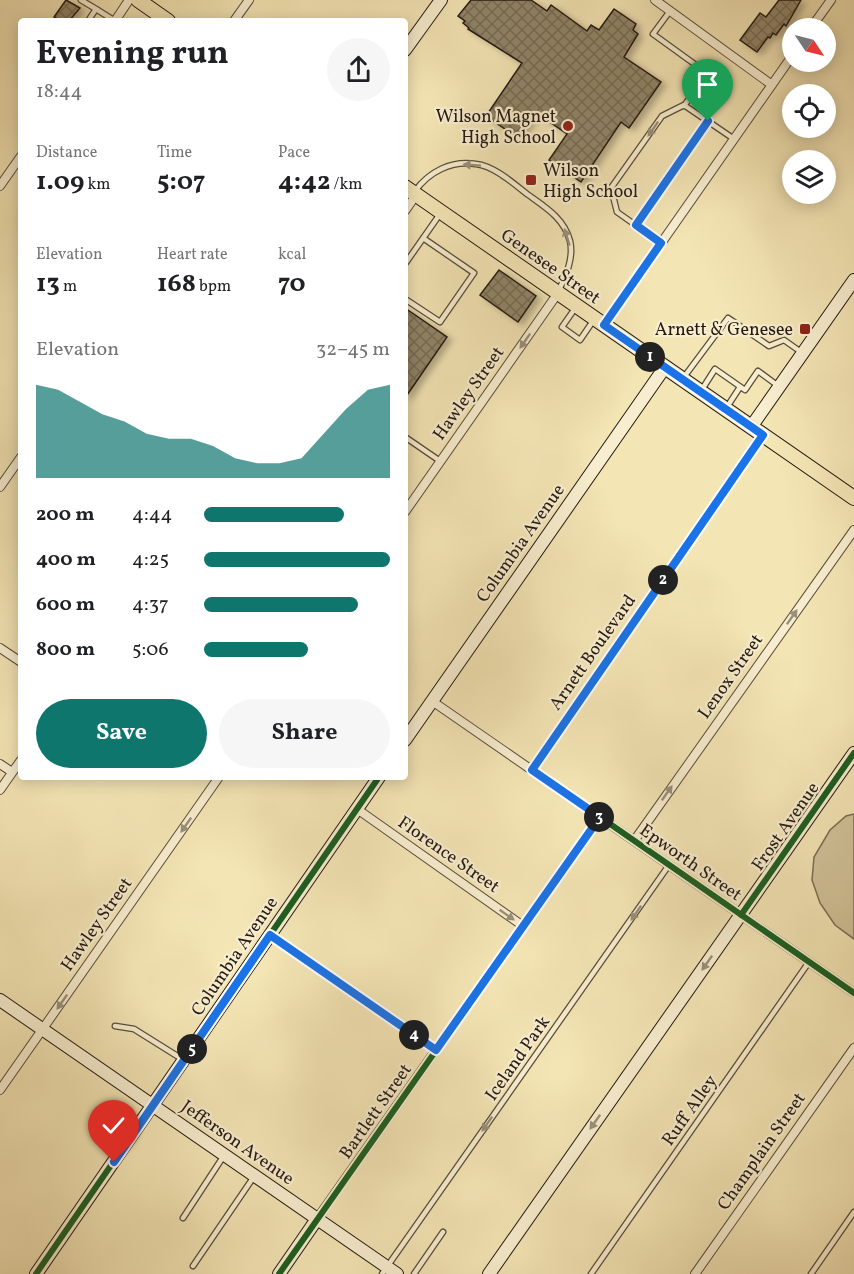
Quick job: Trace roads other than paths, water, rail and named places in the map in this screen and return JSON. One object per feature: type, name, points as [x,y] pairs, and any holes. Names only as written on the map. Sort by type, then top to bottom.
[{"type":"main road","points":[[138,0],[164,18]]},
{"type":"main road","name":"Genesee Street","points":[[412,191],[854,498]]},
{"type":"street","points":[[117,18],[129,0]]},
{"type":"street","points":[[236,18],[249,0]]},
{"type":"street","points":[[408,46],[441,0]]},
{"type":"street","points":[[655,0],[772,85]]},
{"type":"street","points":[[819,18],[831,0]]},
{"type":"street","points":[[600,322],[661,243],[782,70]]},
{"type":"street","points":[[0,186],[18,160]]},
{"type":"street","name":"Arnett Boulevard","points":[[532,770],[757,431],[780,386],[854,280]]},
{"type":"street","name":"Hawley Street","points":[[408,508],[558,293]]},
{"type":"street","name":"Columbia Avenue","points":[[408,736],[665,367]]},
{"type":"street","points":[[0,487],[18,461]]},
{"type":"street","name":"Lenox Street","points":[[634,841],[854,530]]},
{"type":"street","points":[[0,648],[18,660]]},
{"type":"street","name":"Epworth Street","points":[[432,701],[854,993]]},
{"type":"street","name":"Frost Avenue","points":[[489,1274],[854,753]]},
{"type":"street","points":[[0,764],[12,772]]},
{"type":"street","points":[[0,790],[18,764]]},
{"type":"street","name":"Hawley Street","points":[[0,1090],[217,780]]},
{"type":"street","name":"Columbia Avenue","points":[[36,1274],[377,780]]},
{"type":"street","name":"Florence Street","points":[[357,808],[523,926]]},
{"type":"street","name":"Bartlett Street","points":[[279,1274],[600,817]]},
{"type":"street","points":[[270,935],[436,1050]]},
{"type":"street","name":"Jefferson Avenue","points":[[0,1000],[317,1219],[389,1272]]},
{"type":"street","name":"Champlain Street","points":[[695,1274],[854,1048]]},
{"type":"lane","points":[[81,0],[110,18]]},
{"type":"lane","points":[[90,18],[96,9]]},
{"type":"lane","points":[[661,243],[616,212],[611,188],[662,116],[684,106],[707,73],[653,34],[670,11]]},
{"type":"lane","points":[[684,106],[734,139]]},
{"type":"lane","points":[[636,225],[708,121]]},
{"type":"lane","points":[[412,191],[438,170],[457,165],[476,164],[490,169],[511,182],[557,216],[564,227],[570,242],[570,262],[558,293]]},
{"type":"lane","points":[[408,260],[441,212]]},
{"type":"lane","points":[[408,301],[440,322],[474,273],[423,238]]},
{"type":"lane","points":[[577,306],[562,327],[580,340],[600,322]]},
{"type":"lane","points":[[683,380],[728,318],[769,346],[784,340],[803,353]]},
{"type":"lane","points":[[700,392],[715,369],[745,390],[758,371],[780,386]]},
{"type":"lane","points":[[725,409],[740,387]]},
{"type":"lane","points":[[408,439],[440,461]]},
{"type":"lane","name":"Iceland Park","points":[[389,1272],[669,865]]},
{"type":"lane","name":"Ruff Alley","points":[[591,1274],[809,962]]},
{"type":"lane","points":[[115,1026],[134,1029],[184,1060]]},
{"type":"lane","points":[[183,1218],[224,1155]]},
{"type":"lane","points":[[193,1266],[255,1176]]},
{"type":"lane","points":[[811,1274],[854,1212]]},
{"type":"lane","points":[[414,1274],[444,1232]]},
{"type":"place","name":"Wilson Magnet High School","points":[[568,126]]},
{"type":"place","name":"Wilson High School","points":[[531,180]]},
{"type":"place","name":"Arnett & Genesee","points":[[805,329]]}]
